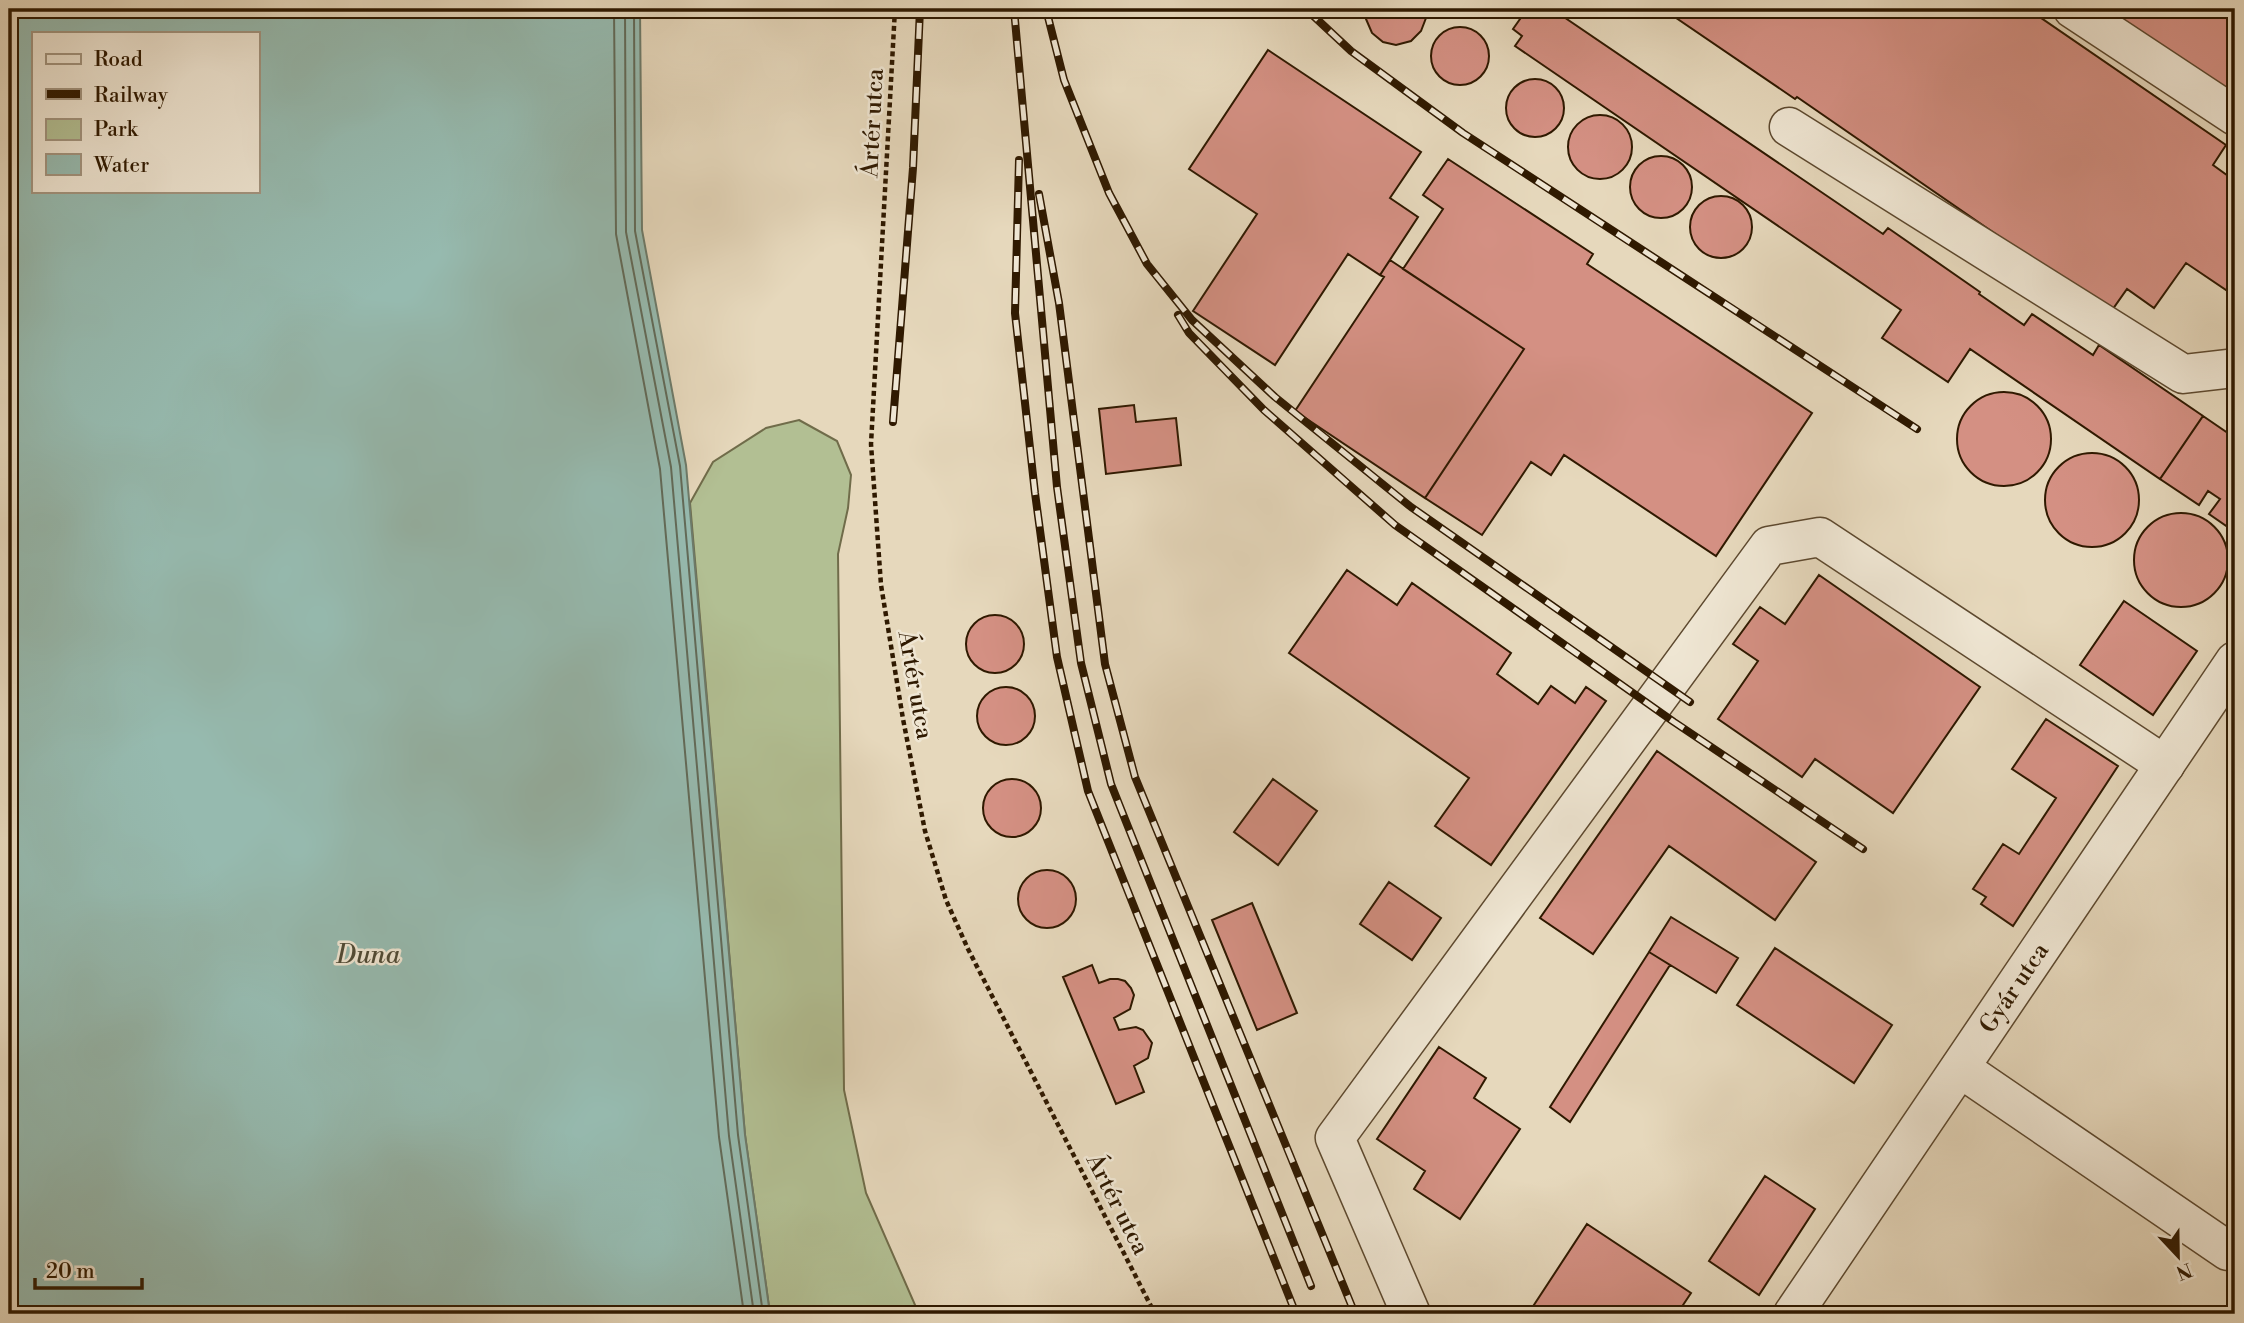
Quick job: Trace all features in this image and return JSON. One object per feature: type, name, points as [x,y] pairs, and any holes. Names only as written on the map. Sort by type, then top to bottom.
[{"type":"street","points":[[2073,9],[2235,116]]},
{"type":"street","points":[[1789,127],[2183,374],[2235,368]]},
{"type":"street","points":[[1410,1314],[1335,1138],[1769,546],[1820,537],[2165,765]]},
{"type":"street","name":"Gyár utca","points":[[1793,1314],[2235,661]]},
{"type":"street","points":[[1960,1068],[2228,1251]]},
{"type":"path","name":"Ártér utca","points":[[895,9],[871,444],[881,585],[925,831],[946,900],[968,949],[1155,1314]]},
{"type":"green space","points":[[799,420],[837,441],[851,475],[848,508],[838,554],[844,1090],[866,1193],[919,1314],[770,1314],[745,1135],[690,503],[713,462],[766,428]]},
{"type":"water","name":"Duna","points":[[9,9],[640,9],[642,230],[686,465],[745,1135],[770,1314],[9,1314]]},
{"type":"building","points":[[1367,9],[1424,9],[1426,18],[1421,31],[1411,41],[1396,45],[1383,42],[1372,33],[1366,19]]},
{"type":"building","points":[[1527,9],[1552,9],[1883,234],[1888,228],[2024,325],[2032,314],[2093,355],[2099,345],[2203,416],[2160,479],[1970,349],[1948,382],[1882,338],[1901,310],[1515,46],[1522,36],[1513,29]]},
{"type":"building","points":[[1663,9],[2028,9],[2226,145],[2213,165],[2235,181],[2235,296],[2186,263],[2154,308],[2127,289],[2110,313],[1797,97],[1795,99]]},
{"type":"building","points":[[2097,9],[2235,9],[2235,101]]},
{"type":"building","points":[[1454,27],[1466,27],[1481,35],[1489,50],[1489,62],[1481,77],[1466,85],[1454,85],[1439,77],[1431,62],[1431,50],[1439,35]]},
{"type":"building","points":[[1268,50],[1421,152],[1390,198],[1418,217],[1380,275],[1348,254],[1275,365],[1193,311],[1257,214],[1189,169]]},
{"type":"building","points":[[1529,79],[1541,79],[1556,87],[1564,102],[1564,114],[1556,129],[1541,137],[1529,137],[1514,129],[1506,114],[1506,102],[1514,87]]},
{"type":"building","points":[[1600,115],[1618,121],[1626,129],[1632,147],[1626,165],[1618,173],[1600,179],[1582,173],[1574,165],[1568,147],[1574,129],[1582,121]]},
{"type":"building","points":[[1655,156],[1667,156],[1683,165],[1690,175],[1690,199],[1683,209],[1667,218],[1655,218],[1644,213],[1635,204],[1630,193],[1630,181],[1635,170],[1644,161]]},
{"type":"building","points":[[1448,159],[1593,254],[1587,264],[1812,413],[1716,556],[1564,455],[1551,475],[1531,462],[1482,535],[1425,498],[1524,349],[1403,269],[1443,209],[1423,195]]},
{"type":"building","points":[[1715,196],[1727,196],[1743,205],[1750,215],[1750,239],[1743,249],[1727,258],[1715,258],[1704,253],[1695,244],[1690,233],[1690,221],[1695,210],[1704,201]]},
{"type":"building","points":[[1390,260],[1524,349],[1425,498],[1295,411],[1384,277],[1380,275]]},
{"type":"building","points":[[2004,392],[2022,395],[2037,406],[2048,421],[2051,439],[2048,457],[2037,472],[2022,483],[2004,486],[1986,483],[1971,472],[1960,457],[1957,439],[1960,421],[1971,406],[1986,395]]},
{"type":"building","points":[[1134,405],[1136,422],[1176,418],[1181,465],[1106,474],[1099,409]]},
{"type":"building","points":[[2203,416],[2235,438],[2235,532],[2209,514],[2220,499],[2208,491],[2199,505],[2160,479]]},
{"type":"building","points":[[2092,453],[2110,456],[2125,467],[2136,482],[2139,500],[2136,518],[2125,533],[2110,544],[2092,547],[2074,544],[2059,533],[2048,518],[2045,500],[2048,482],[2059,467],[2074,456]]},
{"type":"building","points":[[2181,513],[2199,516],[2214,527],[2225,542],[2228,560],[2225,578],[2214,593],[2199,604],[2181,607],[2163,604],[2148,593],[2137,578],[2134,560],[2137,542],[2148,527],[2163,516]]},
{"type":"building","points":[[1347,570],[1397,605],[1412,583],[1511,653],[1497,674],[1538,704],[1551,686],[1575,703],[1586,687],[1606,701],[1491,865],[1435,826],[1469,778],[1289,653]]},
{"type":"building","points":[[1819,575],[1980,687],[1893,813],[1815,759],[1802,777],[1718,719],[1758,661],[1733,644],[1760,607],[1785,624]]},
{"type":"building","points":[[2124,601],[2197,651],[2153,715],[2080,665]]},
{"type":"building","points":[[989,615],[1001,615],[1016,623],[1024,638],[1024,650],[1016,665],[1001,673],[989,673],[974,665],[966,650],[966,638],[974,623]]},
{"type":"building","points":[[1000,687],[1012,687],[1027,695],[1035,710],[1035,722],[1027,737],[1012,745],[1000,745],[985,737],[977,722],[977,710],[985,695]]},
{"type":"building","points":[[2046,719],[2118,766],[2013,926],[1981,904],[1986,897],[1973,889],[2003,844],[2019,854],[2056,798],[2012,769]]},
{"type":"building","points":[[1657,751],[1816,862],[1775,920],[1669,846],[1593,954],[1540,918]]},
{"type":"building","points":[[1006,779],[1018,779],[1033,787],[1041,802],[1041,814],[1033,829],[1018,837],[1006,837],[991,829],[983,814],[983,802],[991,787]]},
{"type":"building","points":[[1273,779],[1317,811],[1278,865],[1234,832]]},
{"type":"building","points":[[1041,870],[1053,870],[1068,878],[1076,893],[1076,905],[1068,920],[1053,928],[1041,928],[1026,920],[1018,905],[1018,893],[1026,878]]},
{"type":"building","points":[[1389,882],[1441,918],[1412,960],[1360,924]]},
{"type":"building","points":[[1252,903],[1297,1013],[1257,1030],[1212,920]]},
{"type":"building","points":[[1671,917],[1738,958],[1716,993],[1649,952]]},
{"type":"building","points":[[1775,948],[1892,1025],[1854,1083],[1737,1005]]},
{"type":"building","points":[[1649,952],[1670,965],[1570,1122],[1550,1107]]},
{"type":"building","points":[[1092,965],[1099,983],[1110,979],[1125,981],[1134,995],[1130,1009],[1114,1018],[1119,1030],[1136,1027],[1143,1030],[1152,1043],[1148,1058],[1134,1066],[1144,1092],[1116,1104],[1063,977]]},
{"type":"building","points":[[1439,1047],[1486,1078],[1474,1098],[1520,1129],[1460,1219],[1414,1189],[1425,1171],[1377,1139]]},
{"type":"building","points":[[1765,1176],[1815,1209],[1759,1295],[1709,1261]]},
{"type":"building","points":[[1587,1224],[1691,1293],[1677,1314],[1528,1314]]},
{"type":"railway","points":[[893,422],[913,168],[920,9]]},
{"type":"railway","points":[[1014,9],[1057,487],[1081,663],[1111,784],[1311,1286]]},
{"type":"railway","points":[[1046,9],[1064,80],[1109,193],[1147,264],[1192,320],[1275,397],[1411,507],[1690,702]]},
{"type":"railway","points":[[1306,9],[1351,51],[1463,133],[1917,429]]},
{"type":"railway","points":[[1019,160],[1015,313],[1057,657],[1088,791],[1296,1314]]},
{"type":"railway","points":[[1039,194],[1059,303],[1105,664],[1135,777],[1355,1314]]},
{"type":"railway","points":[[1178,315],[1189,333],[1264,410],[1395,525],[1674,722],[1863,849]]}]
